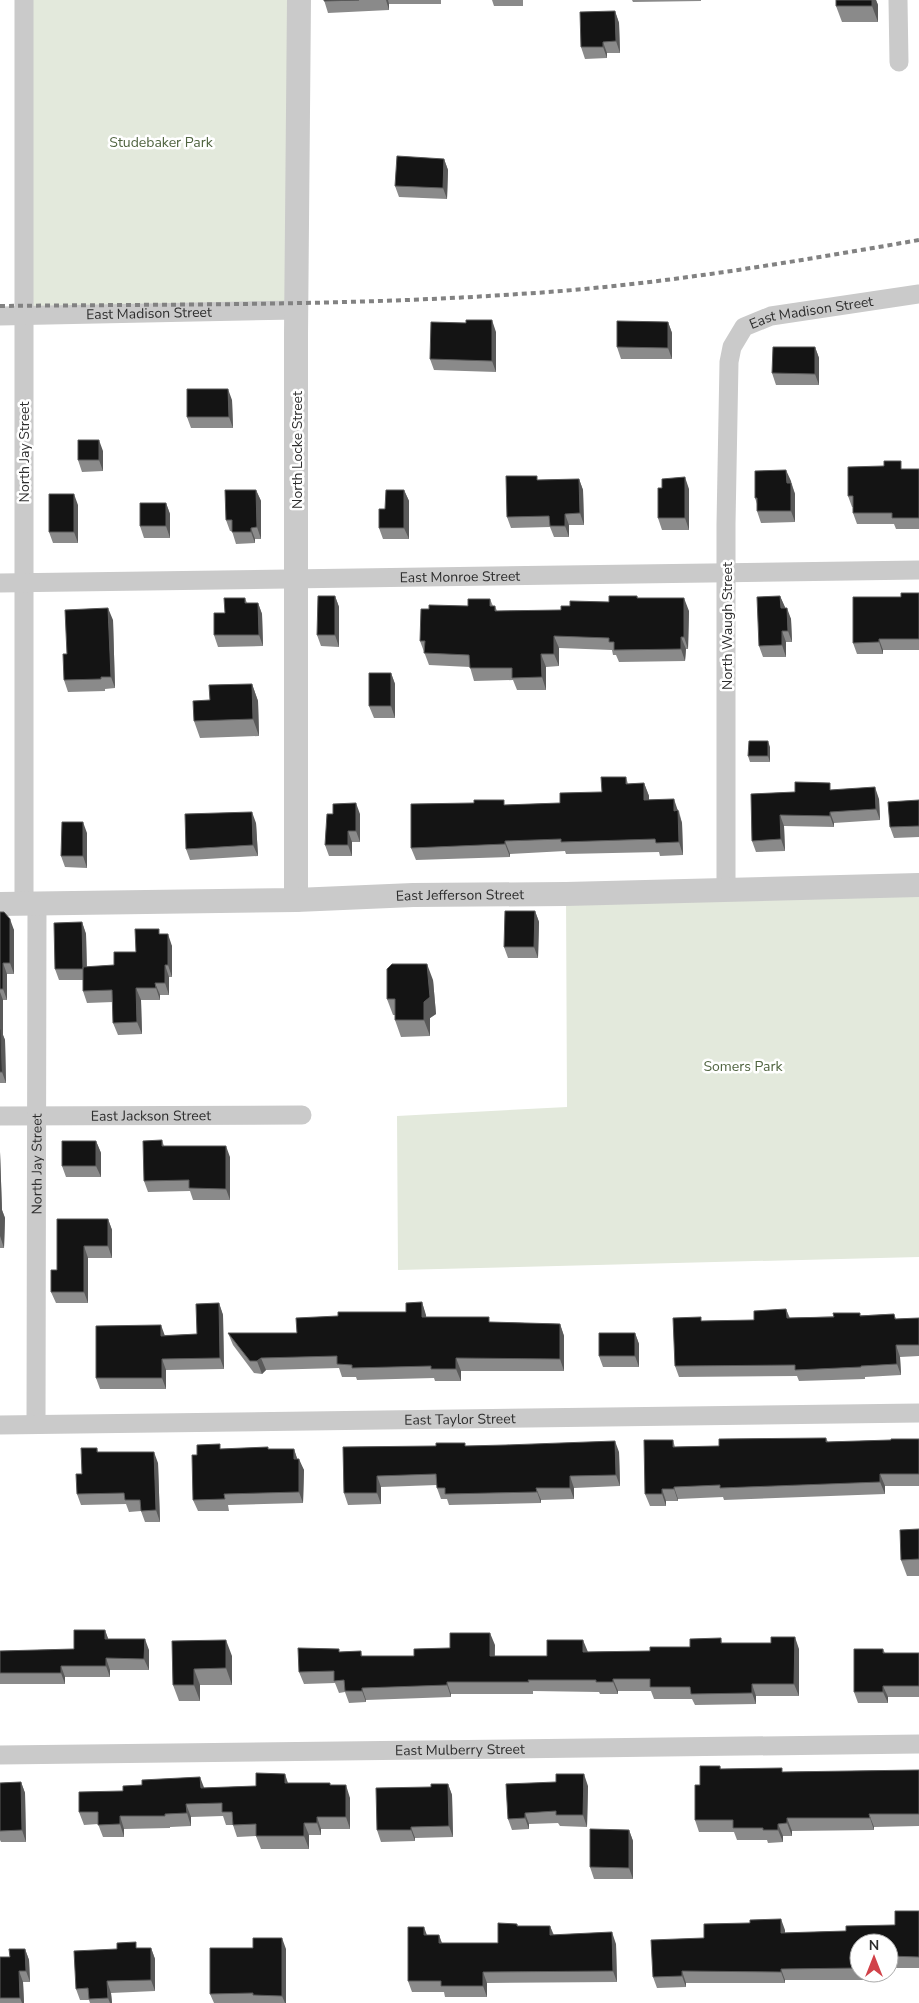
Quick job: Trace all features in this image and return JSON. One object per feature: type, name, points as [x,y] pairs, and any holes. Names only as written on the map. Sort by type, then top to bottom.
[{"type":"street","name":"North Jay Street","points":[[24,0],[24,583],[37,1116],[36,1424]]},
{"type":"street","name":"North Locke Street","points":[[296,900],[299,0]]},
{"type":"street","points":[[898,0],[899,62]]},
{"type":"street","name":"East Madison Street","points":[[728,362],[732,347],[744,328],[771,316],[919,294]]},
{"type":"street","name":"East Madison Street","points":[[0,316],[297,310]]},
{"type":"street","name":"North Waugh Street","points":[[726,890],[728,362]]},
{"type":"street","name":"East Monroe Street","points":[[0,583],[919,570]]},
{"type":"street","name":"East Jefferson Street","points":[[0,904],[296,900],[413,895],[919,885]]},
{"type":"street","name":"East Jackson Street","points":[[0,1116],[302,1114]]},
{"type":"street","name":"East Taylor Street","points":[[0,1425],[919,1413]]},
{"type":"street","name":"East Mulberry Street","points":[[0,1755],[919,1744]]},
{"type":"green space","name":"Studebaker Park","points":[[24,0],[299,0],[297,310],[25,306]]},
{"type":"green space","name":"Somers Park","points":[[919,884],[919,1257],[398,1270],[397,1116],[567,1107],[566,894]]},
{"type":"building","points":[[324,0],[359,0],[324,1]]},
{"type":"building","points":[[836,0],[872,0],[872,6],[836,6]]},
{"type":"building","points":[[615,11],[616,41],[603,42],[603,47],[581,47],[580,12]]},
{"type":"building","points":[[397,156],[444,159],[443,188],[395,186]]},
{"type":"building","points":[[466,320],[492,320],[492,361],[430,359],[431,322],[466,323]]},
{"type":"building","points":[[617,321],[668,322],[668,348],[617,347]]},
{"type":"building","points":[[773,347],[815,347],[815,374],[772,373]]},
{"type":"building","points":[[187,389],[228,389],[229,417],[187,417]]},
{"type":"building","points":[[78,440],[99,440],[99,460],[78,460]]},
{"type":"building","points":[[884,461],[901,461],[901,469],[919,469],[919,518],[892,518],[892,513],[853,513],[853,496],[848,496],[848,467],[884,466]]},
{"type":"building","points":[[786,470],[787,483],[791,483],[791,511],[757,511],[755,471]]},
{"type":"building","points":[[506,476],[537,476],[537,480],[579,479],[580,513],[565,514],[565,526],[550,526],[549,516],[507,517]]},
{"type":"building","points":[[685,477],[685,518],[658,518],[658,488],[662,488],[662,479]]},
{"type":"building","points":[[225,490],[256,490],[257,527],[251,528],[251,532],[232,532],[232,520],[226,520]]},
{"type":"building","points":[[386,490],[404,490],[404,528],[379,528],[379,509],[385,509]]},
{"type":"building","points":[[49,494],[74,494],[74,532],[49,532]]},
{"type":"building","points":[[140,503],[166,503],[166,526],[140,526]]},
{"type":"building","points":[[901,593],[919,593],[919,639],[879,639],[879,642],[853,643],[853,597],[901,597]]},
{"type":"building","points":[[318,596],[335,596],[335,635],[317,635]]},
{"type":"building","points":[[609,596],[684,598],[684,637],[681,637],[681,649],[614,650],[614,642],[609,642],[609,638],[554,636],[554,654],[541,654],[542,677],[512,678],[512,668],[470,668],[469,655],[424,653],[425,641],[420,641],[421,609],[429,609],[429,605],[468,606],[468,599],[490,599],[490,606],[495,606],[495,611],[561,610],[561,606],[570,606],[570,601],[609,602]]},
{"type":"building","points":[[780,596],[781,608],[787,608],[788,631],[782,631],[782,645],[759,646],[757,597]]},
{"type":"building","points":[[224,598],[245,598],[245,603],[258,603],[259,635],[214,635],[214,613],[225,613]]},
{"type":"building","points":[[108,608],[111,677],[64,680],[63,654],[67,654],[65,610]]},
{"type":"building","points":[[369,673],[391,673],[391,706],[369,706]]},
{"type":"building","points":[[252,684],[253,719],[194,721],[193,701],[210,700],[209,685]]},
{"type":"building","points":[[749,741],[768,741],[768,756],[748,756]]},
{"type":"building","points":[[601,777],[626,777],[626,784],[644,783],[644,800],[674,799],[674,811],[678,810],[679,842],[656,843],[655,839],[561,842],[561,839],[505,841],[505,844],[411,848],[411,804],[474,803],[474,800],[504,800],[504,805],[560,803],[560,793],[602,792]]},
{"type":"building","points":[[795,782],[830,783],[830,790],[875,787],[876,809],[830,812],[830,816],[780,815],[781,839],[752,841],[751,794],[795,792]]},
{"type":"building","points":[[919,800],[919,826],[890,827],[888,802]]},
{"type":"building","points":[[356,803],[356,831],[348,831],[348,845],[325,845],[327,814],[333,814],[333,804]]},
{"type":"building","points":[[252,812],[253,845],[186,849],[185,814]]},
{"type":"building","points":[[62,822],[83,822],[83,856],[61,856]]},
{"type":"building","points":[[505,911],[535,911],[534,947],[504,947]]},
{"type":"building","points":[[0,912],[4,912],[10,919],[10,963],[3,963],[3,989],[0,989]]},
{"type":"building","points":[[82,922],[83,969],[55,969],[54,923]]},
{"type":"building","points":[[135,929],[159,929],[159,934],[168,934],[168,965],[165,965],[165,983],[155,983],[156,988],[136,988],[137,1022],[113,1023],[112,990],[83,991],[83,967],[114,965],[114,952],[136,952]]},
{"type":"building","points":[[392,964],[427,964],[430,997],[424,1002],[424,1020],[395,1020],[395,999],[387,999],[387,969]]},
{"type":"building","points":[[1,1029],[2,1072],[0,1072]]},
{"type":"building","points":[[162,1140],[162,1146],[226,1146],[226,1189],[189,1188],[189,1180],[144,1181],[143,1141]]},
{"type":"building","points":[[62,1141],[96,1141],[96,1166],[62,1166]]},
{"type":"building","points":[[57,1219],[108,1219],[108,1246],[84,1246],[84,1292],[51,1292],[51,1270],[57,1270]]},
{"type":"building","points":[[422,1302],[422,1317],[489,1317],[489,1322],[560,1324],[560,1359],[456,1358],[456,1369],[431,1369],[431,1366],[352,1368],[352,1365],[337,1364],[337,1356],[261,1358],[257,1361],[250,1361],[228,1333],[297,1333],[296,1318],[338,1316],[338,1312],[406,1312],[406,1303]]},
{"type":"building","points":[[219,1303],[220,1358],[162,1359],[162,1378],[96,1378],[96,1326],[161,1325],[161,1336],[197,1334],[196,1304]]},
{"type":"building","points":[[786,1309],[787,1318],[834,1317],[833,1313],[860,1313],[860,1316],[894,1314],[895,1319],[919,1318],[919,1345],[896,1345],[897,1364],[795,1370],[795,1365],[675,1366],[673,1318],[701,1317],[701,1321],[754,1320],[754,1311]]},
{"type":"building","points":[[599,1333],[635,1333],[635,1356],[599,1356]]},
{"type":"building","points":[[826,1438],[826,1442],[919,1439],[919,1474],[880,1474],[880,1482],[720,1488],[720,1485],[674,1487],[674,1489],[662,1489],[662,1494],[645,1494],[644,1440],[673,1440],[673,1447],[719,1446],[719,1439]]},
{"type":"building","points":[[615,1441],[616,1475],[570,1476],[570,1488],[536,1488],[537,1492],[445,1494],[445,1488],[437,1488],[436,1474],[377,1476],[377,1493],[344,1493],[343,1447],[436,1446],[436,1443],[465,1443],[465,1446]]},
{"type":"building","points":[[220,1444],[220,1449],[268,1447],[268,1449],[294,1449],[294,1459],[299,1459],[299,1492],[224,1494],[225,1499],[193,1500],[192,1455],[197,1455],[197,1445]]},
{"type":"building","points":[[81,1448],[97,1448],[97,1452],[154,1452],[156,1510],[141,1511],[140,1500],[125,1500],[124,1493],[77,1494],[76,1474],[82,1474]]},
{"type":"building","points":[[919,1529],[919,1559],[901,1560],[900,1530]]},
{"type":"building","points":[[74,1630],[105,1630],[105,1639],[145,1639],[144,1659],[106,1658],[106,1666],[61,1666],[61,1673],[0,1673],[0,1651],[74,1649]]},
{"type":"building","points":[[450,1633],[490,1633],[490,1656],[547,1656],[547,1640],[583,1640],[583,1652],[650,1651],[650,1647],[690,1647],[690,1639],[721,1638],[721,1643],[771,1643],[771,1637],[795,1637],[794,1684],[752,1684],[752,1693],[691,1694],[690,1687],[650,1687],[650,1679],[613,1679],[613,1682],[596,1682],[596,1680],[528,1680],[529,1682],[447,1682],[447,1685],[362,1688],[362,1691],[345,1691],[344,1680],[334,1681],[334,1671],[299,1672],[298,1648],[339,1649],[339,1652],[361,1651],[361,1656],[414,1656],[414,1649],[450,1648]]},
{"type":"building","points":[[226,1640],[226,1668],[194,1669],[194,1685],[173,1685],[172,1641]]},
{"type":"building","points":[[854,1649],[883,1649],[883,1653],[919,1653],[919,1686],[883,1686],[883,1692],[854,1692]]},
{"type":"building","points":[[700,1766],[720,1766],[720,1769],[782,1768],[782,1772],[919,1770],[919,1814],[869,1814],[870,1818],[787,1818],[787,1823],[778,1824],[778,1830],[733,1828],[733,1820],[695,1820],[695,1785],[700,1785]]},
{"type":"building","points":[[256,1773],[285,1774],[285,1783],[346,1785],[346,1817],[317,1817],[317,1823],[304,1823],[304,1836],[256,1836],[256,1824],[233,1825],[232,1812],[222,1812],[222,1803],[186,1804],[187,1813],[165,1814],[165,1816],[120,1816],[120,1824],[98,1825],[98,1812],[79,1812],[79,1792],[123,1791],[123,1786],[142,1785],[142,1780],[200,1777],[201,1788],[256,1786]]},
{"type":"building","points":[[556,1774],[584,1774],[583,1815],[556,1815],[556,1811],[525,1813],[525,1818],[508,1819],[506,1784],[556,1782]]},
{"type":"building","points":[[21,1782],[22,1830],[0,1831],[0,1783]]},
{"type":"building","points":[[431,1784],[448,1784],[449,1826],[411,1827],[411,1830],[377,1830],[376,1788],[431,1787]]},
{"type":"building","points":[[590,1829],[629,1830],[629,1868],[590,1867]]},
{"type":"building","points":[[895,1911],[919,1911],[919,1957],[899,1956],[899,1933],[849,1933],[849,1968],[781,1969],[781,1972],[682,1971],[682,1976],[653,1977],[651,1940],[704,1938],[704,1924],[750,1923],[750,1920],[781,1919],[781,1933],[846,1931],[846,1926],[895,1925]]},
{"type":"building","points":[[498,1923],[517,1924],[517,1926],[550,1926],[550,1935],[612,1932],[613,1971],[483,1972],[483,1986],[441,1986],[441,1981],[408,1981],[408,1927],[424,1927],[424,1935],[439,1935],[439,1943],[498,1943]]},
{"type":"building","points":[[253,1938],[282,1938],[282,1996],[253,1995],[253,1993],[210,1994],[210,1948],[253,1948]]},
{"type":"building","points":[[136,1942],[136,1948],[151,1948],[151,1980],[107,1981],[108,1998],[89,1999],[88,1988],[76,1989],[74,1951],[117,1949],[117,1943]]},
{"type":"building","points":[[9,1949],[25,1949],[26,1971],[19,1971],[20,1998],[0,1998],[0,1957],[10,1957]]},
{"type":"railway","points":[[0,306],[324,303],[519,294],[670,279],[770,265],[919,240]]}]
